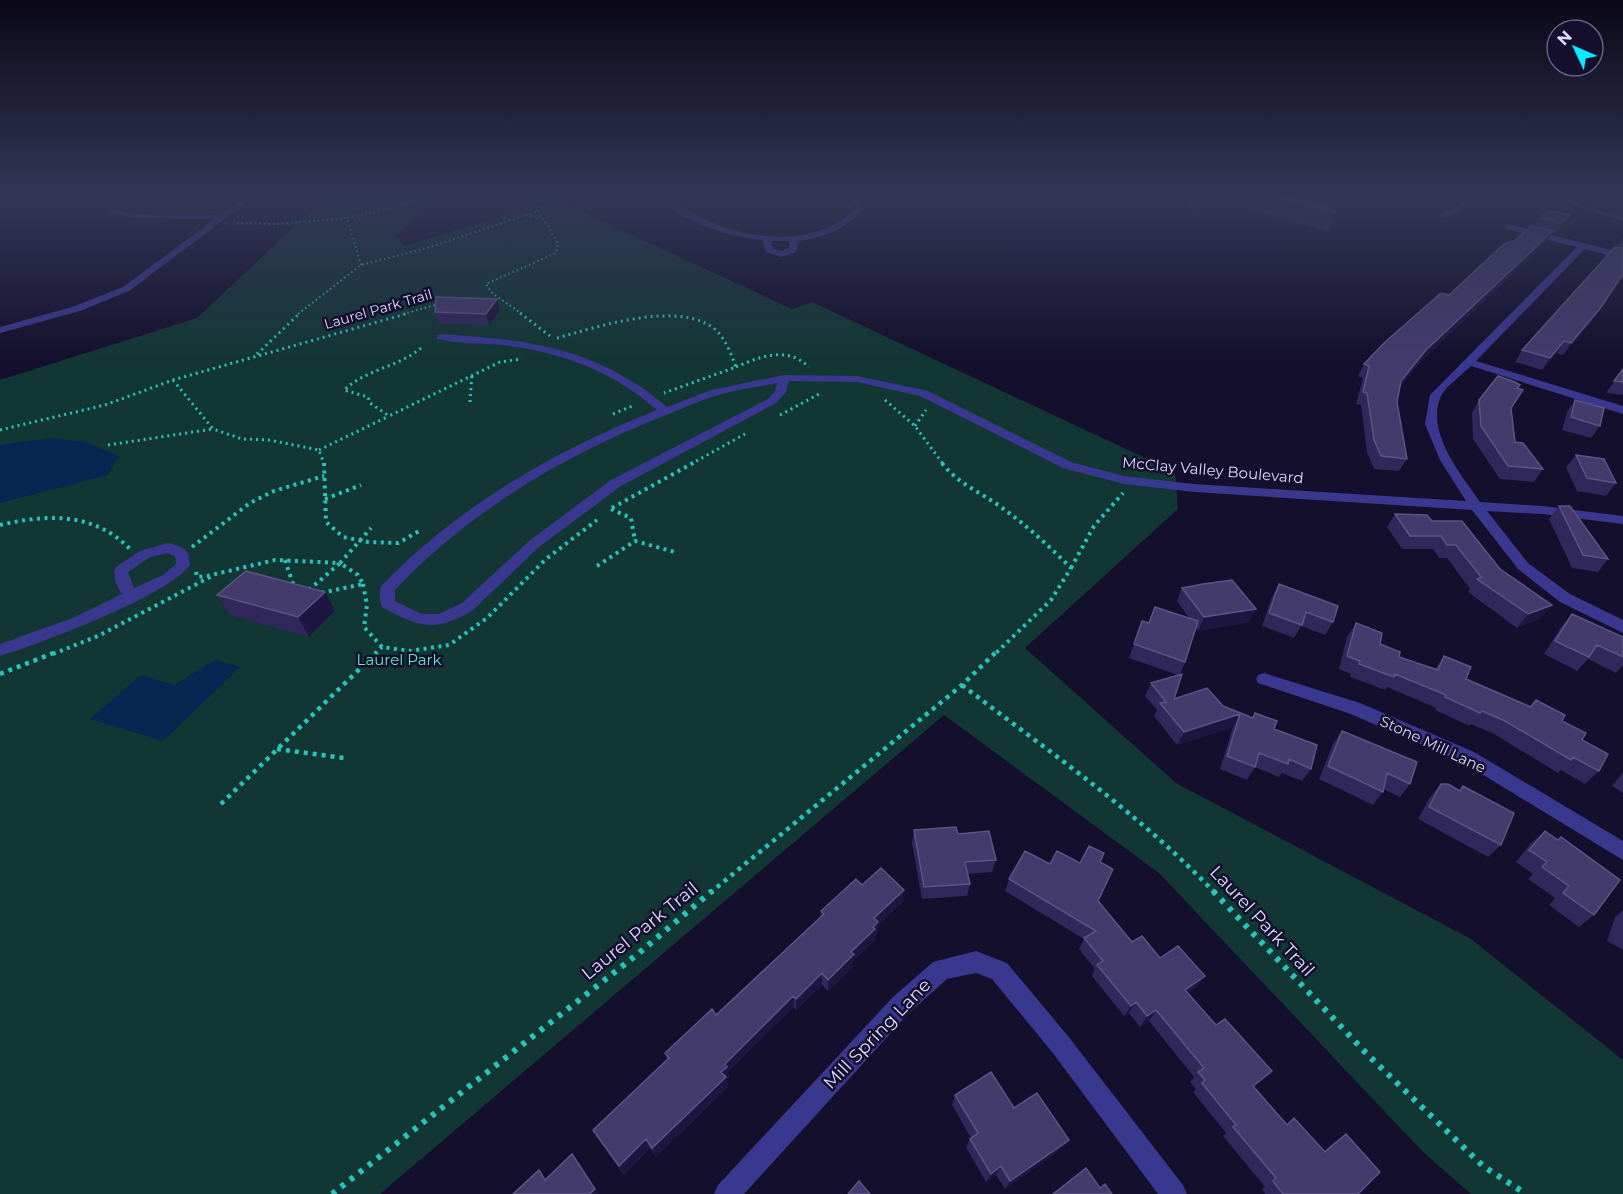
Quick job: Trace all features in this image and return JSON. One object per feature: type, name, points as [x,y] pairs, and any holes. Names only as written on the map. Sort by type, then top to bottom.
[{"type":"street","points":[[0,330],[76,309],[126,289],[177,251]]},
{"type":"street","points":[[771,251],[781,254],[791,251]]},
{"type":"street","points":[[1578,251],[1436,395],[1431,424],[1446,460],[1475,504],[1523,566],[1565,598],[1623,627]]},
{"type":"street","points":[[1602,251],[1623,256]]},
{"type":"street","points":[[441,337],[505,341],[564,352],[596,363],[652,398],[665,411]]},
{"type":"street","points":[[1469,362],[1623,410]]},
{"type":"street","name":"McClay Valley Boulevard","points":[[783,378],[780,392],[772,401],[636,472],[576,510],[534,544],[467,607],[439,620],[420,621],[388,604],[387,589],[406,570],[510,488],[567,455],[618,430],[715,392],[783,378],[857,379],[924,393],[1067,465],[1124,480],[1204,488],[1475,504],[1623,520]]},
{"type":"street","points":[[0,650],[80,621],[133,595]]},
{"type":"street","name":"Stone Mill Lane","points":[[1264,679],[1354,708],[1467,757],[1623,851]]},
{"type":"street","name":"Mill Spring Lane","points":[[727,1194],[901,1005],[941,970],[976,962],[999,971],[1060,1044],[1174,1194]]},
{"type":"path","points":[[357,251],[362,265]]},
{"type":"path","name":"Laurel Park Trail","points":[[256,355],[274,335],[327,289],[362,265],[414,251]]},
{"type":"path","points":[[557,251],[556,253],[486,284],[492,293],[508,303],[539,330],[555,339],[628,319],[687,319],[705,323],[725,340],[736,367]]},
{"type":"path","points":[[492,302],[508,303]]},
{"type":"path","name":"Laurel Park Trail","points":[[0,430],[105,405],[173,380],[256,355],[444,303]]},
{"type":"path","points":[[389,416],[370,403],[369,397],[344,390],[364,373],[400,360],[421,348]]},
{"type":"path","points":[[613,414],[767,355],[785,353],[798,356],[828,389],[778,416]]},
{"type":"path","points":[[108,445],[213,429],[242,439],[269,440],[319,450],[500,362],[531,360]]},
{"type":"path","points":[[470,402],[472,374]]},
{"type":"path","points":[[173,380],[213,429]]},
{"type":"path","points":[[882,397],[915,426],[952,476],[1001,507],[1043,540],[1071,568]]},
{"type":"path","points":[[622,399],[630,407]]},
{"type":"path","points":[[915,426],[926,410]]},
{"type":"path","points":[[635,541],[631,518],[610,509],[747,433]]},
{"type":"path","points":[[319,450],[324,476],[326,522],[343,537],[398,543],[422,530]]},
{"type":"path","points":[[182,546],[189,548],[201,542],[220,524],[250,503],[274,491],[324,476]]},
{"type":"path","points":[[326,499],[361,485]]},
{"type":"path","name":"Laurel Park Trail","points":[[332,1194],[639,953],[862,765],[962,685],[1051,600],[1094,526],[1125,490]]},
{"type":"path","points":[[195,568],[197,577],[212,576],[273,560],[299,558],[340,563],[358,574],[363,584],[367,605],[364,627],[382,647],[410,651],[449,645],[487,618],[546,559],[601,516]]},
{"type":"path","points":[[0,525],[32,518],[84,521],[108,528],[124,540],[133,553]]},
{"type":"path","points":[[363,584],[303,594],[340,563],[371,528]]},
{"type":"path","points":[[597,566],[635,541],[675,552]]},
{"type":"path","points":[[189,548],[192,555]]},
{"type":"path","points":[[285,560],[298,595]]},
{"type":"path","points":[[221,804],[382,647]]},
{"type":"path","name":"Laurel Park Trail","points":[[962,685],[1131,815],[1181,857],[1366,1053],[1483,1166],[1526,1194]]},
{"type":"path","points":[[277,749],[344,758]]},
{"type":"green space","name":"Laurel Park","points":[[269,251],[666,251],[792,309],[812,302],[1175,472],[1178,509],[1025,648],[1176,783],[1471,939],[1623,1060],[1623,1194],[1471,1194],[1422,1151],[1159,873],[944,715],[380,1194],[0,1194],[0,380],[197,318]]},
{"type":"water","points":[[51,438],[86,442],[119,456],[108,475],[0,503],[0,445]]},
{"type":"water","points":[[215,660],[240,667],[163,741],[90,719],[141,675],[174,685]]},
{"type":"building","points":[[1497,251],[1532,251],[1426,350],[1401,381],[1397,402],[1407,459],[1381,456],[1374,440],[1367,393],[1363,392],[1369,366],[1364,364],[1385,342],[1441,293],[1449,295]]},
{"type":"building","points":[[1612,251],[1623,251],[1623,274],[1602,306],[1571,343],[1564,341],[1550,358],[1522,350]]},
{"type":"building","points":[[436,297],[497,299],[486,314],[435,312]]},
{"type":"building","points":[[1623,369],[1623,382],[1614,381]]},
{"type":"building","points":[[1498,376],[1515,382],[1520,385],[1517,388],[1523,390],[1511,408],[1515,442],[1523,443],[1543,469],[1508,466],[1481,426],[1479,400]]},
{"type":"building","points":[[1575,400],[1604,408],[1600,426],[1571,417]]},
{"type":"building","points":[[1576,455],[1604,459],[1616,483],[1587,478]]},
{"type":"building","points":[[1559,506],[1570,506],[1608,559],[1583,555]]},
{"type":"building","points":[[1395,514],[1427,515],[1432,521],[1462,521],[1500,569],[1552,605],[1528,614],[1477,579],[1481,577],[1456,545],[1447,545],[1441,536],[1410,536]]},
{"type":"building","points":[[246,571],[325,592],[298,617],[217,595]]},
{"type":"building","points":[[1232,580],[1256,609],[1204,617],[1182,588],[1203,584]]},
{"type":"building","points":[[1279,584],[1338,606],[1333,622],[1306,612],[1302,625],[1269,613]]},
{"type":"building","points":[[1155,607],[1198,621],[1185,662],[1134,644],[1142,621],[1149,623]]},
{"type":"building","points":[[1572,614],[1623,637],[1623,657],[1597,645],[1589,657],[1555,641]]},
{"type":"building","points":[[1356,623],[1382,633],[1380,644],[1400,652],[1399,657],[1438,670],[1444,656],[1471,667],[1466,679],[1531,707],[1536,700],[1565,715],[1562,721],[1586,733],[1582,740],[1608,754],[1599,771],[1573,757],[1571,760],[1505,721],[1482,711],[1480,713],[1445,697],[1446,695],[1395,674],[1394,677],[1359,664],[1360,661],[1347,656]]},
{"type":"building","points":[[1182,674],[1174,699],[1207,688],[1223,706],[1253,718],[1255,713],[1277,721],[1274,729],[1317,745],[1311,769],[1289,759],[1288,764],[1259,753],[1255,767],[1227,756],[1240,714],[1184,732],[1160,703],[1166,702],[1151,683]]},
{"type":"building","points":[[1342,731],[1417,762],[1410,784],[1387,773],[1383,792],[1328,766]]},
{"type":"building","points":[[1441,784],[1448,784],[1460,791],[1463,786],[1514,813],[1501,845],[1429,807]]},
{"type":"building","points":[[956,827],[958,834],[989,831],[996,860],[965,862],[970,884],[924,887],[914,830]]},
{"type":"building","points":[[1545,831],[1558,840],[1561,837],[1620,880],[1594,915],[1563,893],[1569,886],[1542,867],[1547,862],[1529,850]]},
{"type":"building","points":[[1089,846],[1104,853],[1100,862],[1113,869],[1098,901],[1132,942],[1142,936],[1160,958],[1178,946],[1205,976],[1185,990],[1216,1025],[1225,1019],[1272,1071],[1253,1086],[1287,1125],[1294,1118],[1325,1152],[1346,1134],[1380,1172],[1358,1194],[1283,1194],[1273,1181],[1276,1178],[1233,1127],[1236,1125],[1202,1083],[1205,1080],[1198,1072],[1204,1068],[1156,1010],[1147,1016],[1136,1002],[1131,1006],[1097,965],[1103,961],[1084,938],[1096,931],[1009,879],[1025,851],[1050,864],[1057,851],[1080,863]]},
{"type":"building","points":[[881,868],[904,890],[874,918],[878,922],[873,927],[875,929],[851,952],[854,954],[828,980],[822,973],[796,999],[793,996],[725,1064],[727,1067],[721,1072],[726,1077],[652,1148],[646,1139],[619,1166],[593,1130],[669,1058],[665,1053],[712,1009],[716,1015],[824,914],[821,911],[856,879],[862,885]]},
{"type":"building","points":[[991,1072],[1014,1108],[1037,1093],[1069,1140],[1010,1181],[1001,1166],[991,1174],[970,1139],[978,1133],[955,1095]]},
{"type":"building","points":[[572,1154],[595,1189],[589,1194],[513,1194],[539,1170],[545,1180]]},
{"type":"building","points":[[1086,1168],[1100,1188],[1105,1184],[1112,1194],[1053,1194]]},
{"type":"building","points":[[859,1181],[870,1194],[848,1194]]}]
